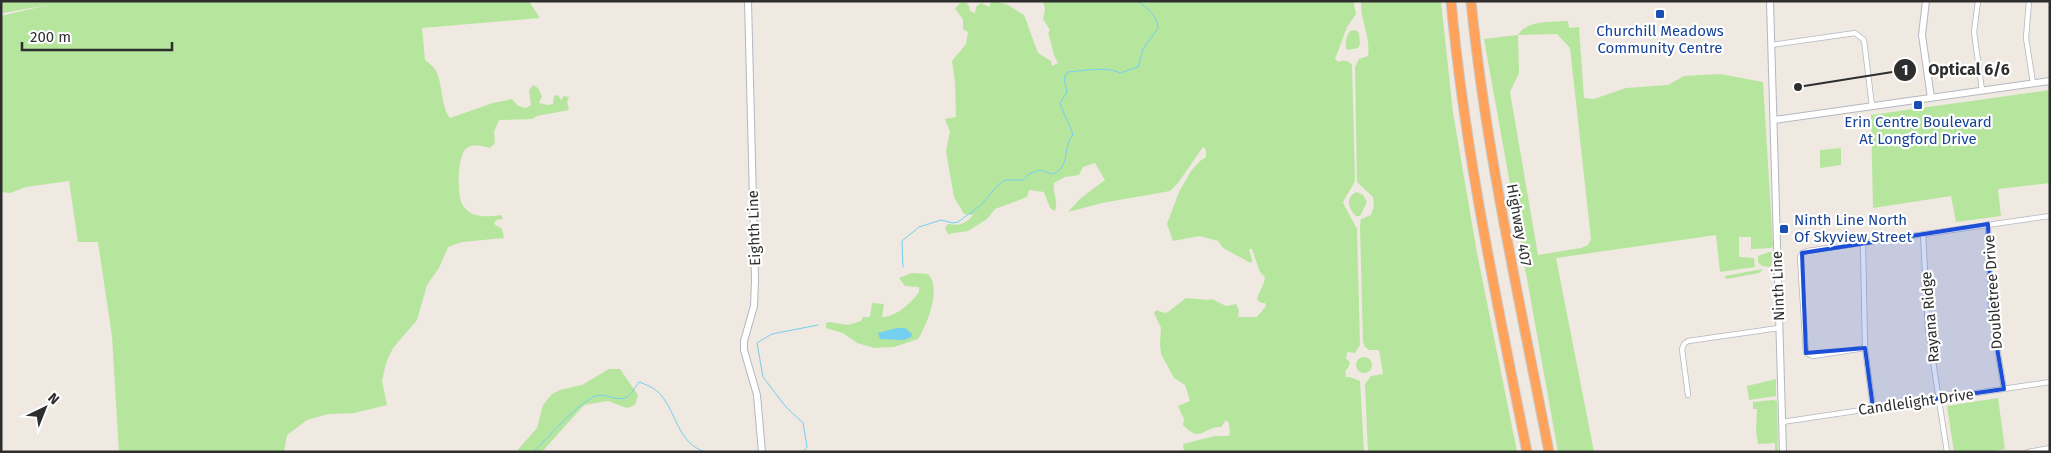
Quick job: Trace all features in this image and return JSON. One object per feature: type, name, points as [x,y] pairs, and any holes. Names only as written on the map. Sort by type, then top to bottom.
[{"type":"highway","points":[[1450,1],[1463,109],[1477,198],[1527,452]]},
{"type":"highway","name":"Highway 407","points":[[1471,1],[1507,242],[1549,452]]},
{"type":"street","name":"Eighth Line","points":[[748,1],[755,280],[754,306],[744,341],[744,350],[757,394],[762,452]]},
{"type":"street","name":"Ninth Line","points":[[1770,1],[1783,452]]},
{"type":"street","points":[[1926,1],[1922,35],[1930,98]]},
{"type":"street","points":[[1978,1],[1974,32],[1982,90]]},
{"type":"street","points":[[2029,1],[2026,38],[2032,83]]},
{"type":"street","points":[[1771,45],[1855,33],[1860,35],[1864,40],[1872,106]]},
{"type":"street","points":[[1774,120],[2050,81]]},
{"type":"street","points":[[1865,348],[1814,356],[1806,353],[1800,258],[1802,253],[1807,250],[2050,216]]},
{"type":"street","name":"Doubletree Drive","points":[[1988,224],[1991,312],[2004,389]]},
{"type":"street","name":"Rayana Ridge","points":[[1923,234],[1928,329],[1947,452]]},
{"type":"street","points":[[1863,243],[1865,348],[1873,408]]},
{"type":"street","points":[[1688,395],[1682,349],[1688,341],[1780,328]]},
{"type":"street","name":"Candlelight Drive","points":[[1782,422],[2050,382]]},
{"type":"street","points":[[2028,452],[2050,448]]},
{"type":"highlighted area","points":[[1988,224],[1991,312],[2004,389],[1873,408],[1865,348],[1806,353],[1802,253]]},
{"type":"green space","points":[[1,1],[529,1],[540,18],[422,28],[425,60],[436,71],[445,108],[450,118],[493,103],[512,99],[518,106],[526,108],[531,105],[529,90],[533,85],[538,88],[542,96],[539,103],[553,104],[554,96],[558,95],[561,100],[564,96],[569,97],[567,102],[569,110],[537,116],[532,119],[499,120],[494,132],[495,143],[490,148],[478,145],[467,148],[464,152],[461,158],[459,174],[459,192],[462,204],[465,209],[474,215],[501,215],[503,219],[496,220],[494,224],[502,229],[504,238],[462,242],[448,247],[439,268],[427,285],[417,320],[393,348],[386,363],[382,381],[387,405],[354,413],[328,414],[307,420],[287,435],[284,452],[119,452],[112,336],[98,242],[78,242],[69,181],[26,187],[10,193],[1,192],[1,16],[48,5],[3,13]]},
{"type":"green space","points":[[996,1],[1008,5],[1024,15],[1038,53],[1051,61],[1052,66],[1058,63],[1048,33],[1050,30],[1043,19],[1045,9],[1043,1],[1355,1],[1356,14],[1347,27],[1335,59],[1338,62],[1347,61],[1352,65],[1355,180],[1343,203],[1357,229],[1360,345],[1355,353],[1347,352],[1346,359],[1350,362],[1345,371],[1346,377],[1360,381],[1364,452],[1184,452],[1183,444],[1215,436],[1228,436],[1230,434],[1229,423],[1226,420],[1221,427],[1198,434],[1189,431],[1183,425],[1184,419],[1178,406],[1190,401],[1185,385],[1174,378],[1161,354],[1161,328],[1154,313],[1156,310],[1168,312],[1186,298],[1212,299],[1226,306],[1236,304],[1239,311],[1238,317],[1257,317],[1266,306],[1265,303],[1261,303],[1257,299],[1265,277],[1260,272],[1252,249],[1249,249],[1251,263],[1223,248],[1218,241],[1200,236],[1173,241],[1167,224],[1179,192],[1191,171],[1206,157],[1206,150],[1203,147],[1178,183],[1170,191],[1102,203],[1068,212],[1081,198],[1105,180],[1095,163],[1083,167],[1079,175],[1065,177],[1054,183],[1055,211],[1050,208],[1044,192],[1029,190],[1027,197],[995,209],[987,219],[968,231],[948,234],[945,228],[948,224],[962,224],[973,215],[964,214],[954,197],[946,151],[950,132],[945,119],[956,117],[952,61],[966,44],[968,32],[963,29],[963,19],[955,9],[960,3],[965,2],[969,6],[970,11],[975,13],[976,7],[981,3],[990,7],[990,3]]},
{"type":"green space","points":[[1361,1],[1441,1],[1453,113],[1477,253],[1517,452],[1368,452],[1365,384],[1371,376],[1383,374],[1379,350],[1369,350],[1363,342],[1360,225],[1361,219],[1371,215],[1374,206],[1373,197],[1357,182],[1355,67],[1359,59],[1368,56],[1369,49]]},
{"type":"green space","points":[[1568,21],[1569,28],[1579,27],[1584,98],[1594,99],[1626,88],[1668,85],[1684,76],[1720,74],[1763,82],[1773,246],[1771,248],[1751,249],[1751,237],[1739,237],[1739,257],[1754,258],[1755,267],[1720,272],[1716,235],[1556,258],[1594,452],[1558,452],[1484,39],[1518,35],[1522,30],[1533,24]],"holes":[[[1557,34],[1570,48],[1591,239],[1588,245],[1581,248],[1538,255],[1510,92],[1519,73],[1518,35]]]},
{"type":"green space","points":[[1355,30],[1359,33],[1360,44],[1358,48],[1347,50],[1347,36],[1350,31]]},
{"type":"green space","points":[[2050,90],[2050,183],[1998,189],[2001,216],[1956,222],[1951,196],[1873,208],[1871,115]]},
{"type":"green space","points":[[1841,148],[1841,165],[1820,168],[1820,150]]},
{"type":"green space","points":[[1357,192],[1363,195],[1367,202],[1360,216],[1356,216],[1353,213],[1349,203],[1351,196]]},
{"type":"green space","points":[[1772,252],[1773,264],[1769,267],[1762,266],[1758,262],[1758,256]]},
{"type":"green space","points":[[1763,269],[1759,273],[1727,279],[1724,276]]},
{"type":"green space","points":[[912,273],[928,274],[934,288],[929,316],[918,339],[894,347],[874,348],[857,343],[843,333],[826,328],[826,323],[829,322],[848,325],[861,321],[863,317],[870,317],[872,303],[884,304],[882,317],[898,312],[912,301],[919,292],[919,287],[905,286],[899,278]]},
{"type":"green space","points":[[1361,357],[1367,357],[1372,362],[1370,371],[1361,373],[1356,368],[1356,362]]},
{"type":"green space","points":[[609,369],[620,369],[638,395],[635,405],[627,408],[608,401],[584,405],[542,452],[516,452],[537,428],[543,405],[552,394],[560,390],[582,385]]},
{"type":"green space","points":[[1776,379],[1776,396],[1749,400],[1747,386]]},
{"type":"green space","points":[[1998,398],[2005,449],[1987,452],[1954,452],[1947,406]]},
{"type":"green space","points":[[1777,401],[1778,452],[1775,452],[1775,443],[1758,444],[1756,431],[1757,409],[1753,409],[1753,402]]},
{"type":"water","points":[[905,328],[912,334],[911,337],[904,340],[880,339],[878,333]]},
{"type":"waterway","points":[[903,267],[902,241],[919,227],[941,220],[953,223],[958,222],[981,205],[998,185],[1005,180],[1023,180],[1029,174],[1040,170],[1052,174],[1062,167],[1073,135],[1060,103],[1067,92],[1064,81],[1066,74],[1068,72],[1102,69],[1120,73],[1138,67],[1143,49],[1158,28],[1154,16],[1137,1]]},
{"type":"waterway","points":[[803,452],[807,447],[803,423],[786,407],[763,377],[757,343],[772,334],[818,325]]},
{"type":"waterway","points":[[533,452],[569,415],[585,402],[593,397],[602,395],[619,399],[627,397],[639,382],[657,391],[664,398],[688,442],[706,452]]},
{"type":"place","name":"Churchill Meadows Community Centre","points":[[1660,14]]},
{"type":"place","name":"Optical 6/6","points":[[1798,87]]},
{"type":"place","name":"Erin Centre Boulevard At Longford Drive","points":[[1918,105]]},
{"type":"place","name":"Ninth Line North Of Skyview Street","points":[[1784,229]]}]
